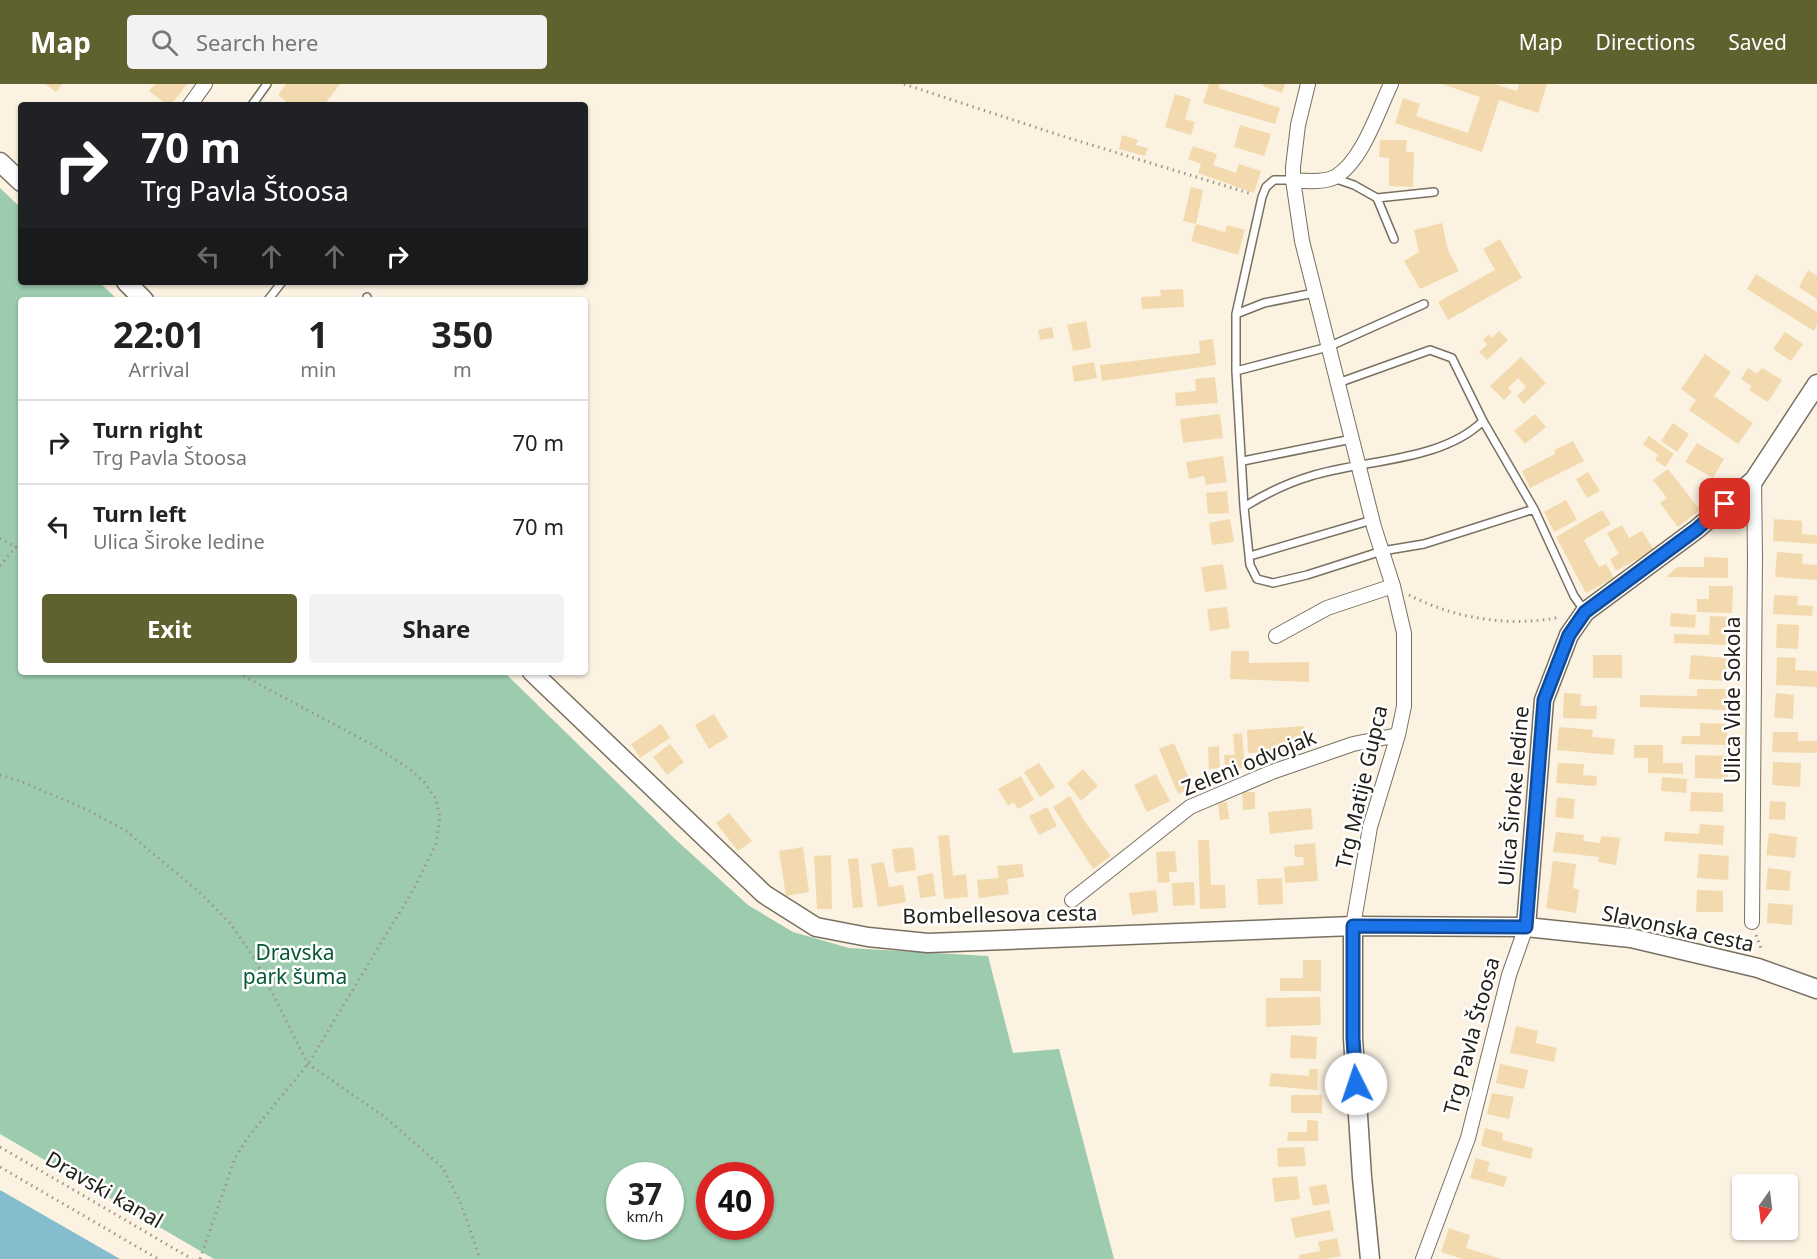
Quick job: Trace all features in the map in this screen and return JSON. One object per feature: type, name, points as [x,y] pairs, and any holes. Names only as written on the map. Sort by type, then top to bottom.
[{"type":"street","points":[[192,102],[205,84]]},
{"type":"street","name":"Trg Matije Gupca","points":[[1308,84],[1298,125],[1293,180],[1302,241],[1372,520],[1393,586],[1404,633],[1404,706],[1398,735],[1370,827],[1353,926]]},
{"type":"street","points":[[1293,180],[1310,181],[1333,178],[1347,168],[1361,148],[1391,84]]},
{"type":"street","points":[[0,162],[18,179]]},
{"type":"street","points":[[129,285],[141,297]]},
{"type":"street","name":"Ulica Široke ledine","points":[[1526,927],[1544,700],[1569,635],[1585,612],[1697,529],[1754,480],[1817,384]]},
{"type":"street","name":"Ulica Vide Sokola","points":[[1752,922],[1754,480]]},
{"type":"street","points":[[1276,636],[1327,608],[1393,586]]},
{"type":"street","name":"Bombellesova cesta","points":[[535,675],[764,894],[816,927],[868,937],[928,944],[1353,926]]},
{"type":"street","name":"Zeleni odvojak","points":[[1072,900],[1190,807],[1272,772],[1353,744],[1398,735]]},
{"type":"street","points":[[1353,926],[1353,1038],[1370,1259]]},
{"type":"street","name":"Trg Pavla Štoosa","points":[[1353,926],[1526,927],[1509,975],[1468,1138],[1423,1259]]},
{"type":"street","name":"Slavonska cesta","points":[[1526,927],[1631,938],[1758,968],[1817,989]]},
{"type":"lane","points":[[254,102],[267,84]]},
{"type":"lane","points":[[1333,178],[1354,185],[1377,198],[1434,192]]},
{"type":"lane","points":[[1293,180],[1274,180],[1266,187],[1236,314],[1236,371],[1244,507],[1250,565],[1257,579],[1273,583],[1307,575],[1382,551],[1424,544],[1534,509]]},
{"type":"lane","points":[[1377,198],[1394,239]]},
{"type":"lane","points":[[270,297],[280,285]]},
{"type":"lane","points":[[1236,314],[1264,303],[1314,293]]},
{"type":"lane","points":[[1236,371],[1328,347],[1424,304]]},
{"type":"lane","points":[[1338,383],[1430,350],[1452,358],[1483,421],[1534,509],[1574,596],[1585,612]]},
{"type":"lane","points":[[1244,507],[1269,492],[1311,476],[1441,448],[1462,438],[1483,421]]},
{"type":"lane","points":[[1243,461],[1353,439]]},
{"type":"lane","points":[[1250,556],[1372,520]]},
{"type":"path","points":[[904,84],[1062,136],[1262,197]]},
{"type":"path","points":[[0,538],[18,548]]},
{"type":"path","points":[[0,566],[18,544]]},
{"type":"path","points":[[1393,586],[1430,606],[1501,621],[1535,623],[1585,612]]},
{"type":"path","points":[[200,1259],[236,1158],[249,1136],[308,1064],[416,885],[436,844],[440,817],[436,799],[425,783],[411,770],[372,745],[242,675]]},
{"type":"path","points":[[0,774],[88,810],[126,831],[198,891],[230,924],[256,961],[308,1064],[385,1117],[443,1168],[461,1204],[480,1259]]},
{"type":"path","name":"Dravski kanal","points":[[0,1147],[192,1259]]},
{"type":"path","points":[[0,1167],[158,1259]]},
{"type":"green space","name":"Dravska park šuma","points":[[0,188],[18,205],[18,285],[102,285],[115,297],[18,297],[18,675],[507,675],[675,839],[748,905],[793,932],[849,948],[988,956],[1013,1053],[1059,1049],[1114,1259],[214,1259],[0,1134]]},
{"type":"water","points":[[0,1190],[120,1259],[0,1259]]},
{"type":"building","points":[[45,84],[62,84],[56,92]]},
{"type":"building","points":[[155,84],[187,84],[173,102],[163,102],[149,91]]},
{"type":"building","points":[[286,84],[340,84],[326,102],[286,102],[278,95]]},
{"type":"building","points":[[1209,84],[1220,84],[1218,88],[1280,108],[1275,124],[1203,103]]},
{"type":"building","points":[[1263,84],[1285,84],[1282,93],[1263,86]]},
{"type":"building","points":[[1442,84],[1495,84],[1517,91],[1519,84],[1547,84],[1538,113],[1499,100],[1482,152],[1395,123],[1403,98],[1420,104],[1416,116],[1468,133],[1480,97]]},
{"type":"building","points":[[1175,94],[1191,99],[1185,119],[1195,122],[1191,135],[1165,127]]},
{"type":"building","points":[[1240,125],[1271,134],[1264,156],[1234,147]]},
{"type":"building","points":[[1122,135],[1138,140],[1136,145],[1148,148],[1145,156],[1119,149]]},
{"type":"building","points":[[1380,140],[1407,140],[1406,152],[1414,152],[1413,187],[1389,186],[1389,158],[1379,157]]},
{"type":"building","points":[[1193,146],[1217,154],[1213,165],[1236,173],[1239,164],[1261,171],[1254,193],[1198,173],[1201,164],[1188,159]]},
{"type":"building","points":[[1191,187],[1203,190],[1196,224],[1183,221]]},
{"type":"building","points":[[1442,223],[1448,250],[1459,271],[1420,289],[1404,261],[1419,252],[1414,230]]},
{"type":"building","points":[[1196,224],[1225,232],[1227,225],[1245,230],[1238,255],[1191,241]]},
{"type":"building","points":[[1500,239],[1522,278],[1448,320],[1438,302],[1495,270],[1483,249]]},
{"type":"building","points":[[1808,270],[1817,276],[1817,299],[1799,287]]},
{"type":"building","points":[[1756,274],[1817,312],[1817,325],[1814,331],[1747,289]]},
{"type":"building","points":[[1183,289],[1184,307],[1142,309],[1141,297],[1161,296],[1160,290]]},
{"type":"building","points":[[1086,321],[1091,348],[1073,351],[1067,325]]},
{"type":"building","points":[[1052,327],[1054,338],[1040,340],[1038,330]]},
{"type":"building","points":[[1499,331],[1508,340],[1487,360],[1479,352],[1487,345],[1483,340],[1489,334],[1492,338]]},
{"type":"building","points":[[1785,332],[1803,344],[1791,361],[1773,349]]},
{"type":"building","points":[[1213,339],[1216,365],[1102,381],[1100,365],[1200,353],[1199,341]]},
{"type":"building","points":[[1705,354],[1731,372],[1714,396],[1753,423],[1738,444],[1689,410],[1696,400],[1681,389]]},
{"type":"building","points":[[1521,357],[1546,383],[1524,404],[1517,396],[1526,387],[1518,378],[1508,388],[1512,392],[1504,400],[1490,386]]},
{"type":"building","points":[[1094,362],[1097,378],[1074,382],[1072,366]]},
{"type":"building","points":[[1748,368],[1757,374],[1762,368],[1782,380],[1768,402],[1749,390],[1752,386],[1741,379]]},
{"type":"building","points":[[1215,377],[1218,403],[1176,406],[1175,393],[1196,391],[1195,379]]},
{"type":"building","points":[[1220,414],[1223,438],[1183,443],[1180,419]]},
{"type":"building","points":[[1535,414],[1546,427],[1525,444],[1514,431]]},
{"type":"building","points":[[1673,423],[1689,434],[1677,452],[1661,441]]},
{"type":"building","points":[[1649,436],[1674,454],[1665,467],[1655,460],[1658,455],[1643,444]]},
{"type":"building","points":[[1573,441],[1584,461],[1530,488],[1522,471],[1555,454],[1554,450]]},
{"type":"building","points":[[1697,443],[1724,459],[1713,478],[1685,462]]},
{"type":"building","points":[[1223,456],[1227,482],[1206,485],[1204,476],[1189,479],[1186,462]]},
{"type":"building","points":[[1668,469],[1700,510],[1678,527],[1660,503],[1667,498],[1653,480]]},
{"type":"building","points":[[1588,472],[1600,491],[1587,498],[1576,479]]},
{"type":"building","points":[[1227,491],[1229,513],[1208,514],[1206,493]]},
{"type":"building","points":[[1566,500],[1577,520],[1554,532],[1544,512]]},
{"type":"building","points":[[1602,510],[1611,524],[1584,540],[1599,567],[1606,564],[1614,578],[1586,593],[1556,537]]},
{"type":"building","points":[[1230,519],[1234,542],[1212,545],[1209,523]]},
{"type":"building","points":[[1774,519],[1802,521],[1802,534],[1817,535],[1817,544],[1773,541]]},
{"type":"building","points":[[1622,525],[1629,538],[1642,531],[1654,550],[1616,571],[1610,559],[1619,554],[1607,533]]},
{"type":"building","points":[[1777,552],[1803,554],[1802,564],[1817,565],[1817,580],[1775,577]]},
{"type":"building","points":[[1704,557],[1728,558],[1728,578],[1666,577],[1677,567],[1704,567]]},
{"type":"building","points":[[1223,564],[1227,589],[1205,592],[1201,567]]},
{"type":"building","points":[[1709,586],[1733,586],[1732,613],[1697,612],[1697,599],[1709,599]]},
{"type":"building","points":[[1774,595],[1798,596],[1797,605],[1813,606],[1812,616],[1773,614]]},
{"type":"building","points":[[1227,607],[1230,628],[1210,631],[1207,609]]},
{"type":"building","points":[[1671,613],[1696,615],[1695,628],[1670,626]]},
{"type":"building","points":[[1710,616],[1732,617],[1731,645],[1674,643],[1674,634],[1709,635]]},
{"type":"building","points":[[1777,624],[1799,625],[1798,649],[1776,648]]},
{"type":"building","points":[[1231,651],[1249,651],[1249,663],[1309,662],[1309,682],[1230,679]]},
{"type":"building","points":[[1593,655],[1622,655],[1622,678],[1593,678]]},
{"type":"building","points":[[1691,655],[1727,658],[1726,681],[1689,679]]},
{"type":"building","points":[[1777,657],[1796,658],[1795,670],[1817,671],[1817,687],[1776,685]]},
{"type":"building","points":[[1697,689],[1728,689],[1727,710],[1640,707],[1640,695],[1697,696]]},
{"type":"building","points":[[1564,693],[1581,694],[1580,706],[1597,706],[1596,719],[1563,718]]},
{"type":"building","points":[[1776,693],[1794,695],[1793,719],[1774,717]]},
{"type":"building","points":[[714,714],[728,737],[709,749],[695,725]]},
{"type":"building","points":[[1700,723],[1727,724],[1727,745],[1681,744],[1682,736],[1700,736]]},
{"type":"building","points":[[661,724],[670,738],[640,758],[631,744]]},
{"type":"building","points":[[1304,726],[1305,751],[1248,753],[1247,730]]},
{"type":"building","points":[[1559,727],[1593,730],[1592,737],[1615,739],[1613,755],[1557,750]]},
{"type":"building","points":[[1773,732],[1798,732],[1798,741],[1817,741],[1817,753],[1772,752]]},
{"type":"building","points":[[1242,733],[1245,768],[1225,769],[1224,755],[1235,755],[1233,734]]},
{"type":"building","points":[[1174,743],[1193,788],[1178,794],[1159,749]]},
{"type":"building","points":[[670,744],[684,762],[667,775],[653,757]]},
{"type":"building","points":[[1634,745],[1663,745],[1663,763],[1683,763],[1683,774],[1648,773],[1648,758],[1634,758]]},
{"type":"building","points":[[1219,746],[1220,768],[1209,769],[1208,747]]},
{"type":"building","points":[[1695,755],[1728,756],[1728,779],[1695,778]]},
{"type":"building","points":[[1773,762],[1801,763],[1800,787],[1772,785]]},
{"type":"building","points":[[1039,763],[1055,787],[1040,797],[1024,772]]},
{"type":"building","points":[[1558,763],[1584,764],[1583,775],[1597,776],[1596,786],[1556,783]]},
{"type":"building","points":[[1083,769],[1098,786],[1081,801],[1067,783]]},
{"type":"building","points":[[1156,774],[1170,801],[1147,812],[1134,785]]},
{"type":"building","points":[[1021,776],[1034,800],[1018,809],[1014,802],[1008,806],[998,789]]},
{"type":"building","points":[[1662,777],[1687,779],[1686,793],[1661,791]]},
{"type":"building","points":[[1242,792],[1255,792],[1255,809],[1243,810]]},
{"type":"building","points":[[1691,792],[1723,793],[1723,812],[1690,811]]},
{"type":"building","points":[[1070,796],[1085,822],[1111,856],[1093,869],[1053,807]]},
{"type":"building","points":[[1557,797],[1575,799],[1573,819],[1555,817]]},
{"type":"building","points":[[1770,801],[1786,802],[1785,820],[1769,819]]},
{"type":"building","points":[[1227,802],[1229,819],[1220,820],[1218,803]]},
{"type":"building","points":[[1047,807],[1057,826],[1039,835],[1029,816]]},
{"type":"building","points":[[1311,808],[1313,829],[1270,834],[1268,812]]},
{"type":"building","points":[[729,813],[752,841],[738,851],[716,823]]},
{"type":"building","points":[[1700,824],[1724,826],[1723,845],[1664,841],[1665,832],[1699,834]]},
{"type":"building","points":[[1556,832],[1584,835],[1583,841],[1600,843],[1601,836],[1620,838],[1616,865],[1598,862],[1599,857],[1553,852]]},
{"type":"building","points":[[1769,833],[1797,837],[1795,858],[1766,855]]},
{"type":"building","points":[[949,835],[953,876],[966,874],[968,897],[944,899],[938,836]]},
{"type":"building","points":[[1198,840],[1209,840],[1211,885],[1225,885],[1226,908],[1200,909]]},
{"type":"building","points":[[1315,843],[1318,881],[1285,883],[1284,867],[1304,865],[1303,857],[1295,857],[1294,845]]},
{"type":"building","points":[[803,847],[809,892],[786,896],[779,851]]},
{"type":"building","points":[[913,847],[916,870],[895,873],[892,849]]},
{"type":"building","points":[[1175,851],[1177,872],[1169,872],[1170,882],[1158,883],[1156,852]]},
{"type":"building","points":[[1699,854],[1729,856],[1728,880],[1697,878]]},
{"type":"building","points":[[831,855],[832,909],[817,909],[814,856]]},
{"type":"building","points":[[858,858],[863,907],[853,908],[848,859]]},
{"type":"building","points":[[1553,861],[1576,864],[1573,888],[1579,890],[1576,913],[1546,908]]},
{"type":"building","points":[[884,862],[889,887],[903,885],[906,902],[878,907],[871,864]]},
{"type":"building","points":[[1022,864],[1024,877],[1007,879],[1009,894],[979,898],[977,880],[999,878],[997,866]]},
{"type":"building","points":[[1768,868],[1791,871],[1789,891],[1766,889]]},
{"type":"building","points":[[933,873],[936,896],[920,898],[917,876]]},
{"type":"building","points":[[1282,878],[1283,904],[1258,905],[1257,879]]},
{"type":"building","points":[[1194,882],[1195,905],[1173,906],[1172,883]]},
{"type":"building","points":[[1156,890],[1158,912],[1132,915],[1129,893]]},
{"type":"building","points":[[1697,890],[1723,891],[1723,912],[1696,912]]},
{"type":"building","points":[[1768,903],[1793,905],[1792,925],[1767,923]]},
{"type":"building","points":[[1303,960],[1321,960],[1321,991],[1280,991],[1280,978],[1303,978]]},
{"type":"building","points":[[1320,997],[1321,1025],[1266,1027],[1266,998]]},
{"type":"building","points":[[1516,1026],[1538,1031],[1536,1043],[1557,1048],[1554,1062],[1510,1053]]},
{"type":"building","points":[[1291,1035],[1317,1037],[1316,1059],[1290,1058]]},
{"type":"building","points":[[1500,1064],[1528,1070],[1524,1089],[1496,1083]]},
{"type":"building","points":[[1309,1069],[1318,1069],[1317,1090],[1269,1086],[1271,1073],[1309,1076]]},
{"type":"building","points":[[1492,1093],[1514,1097],[1509,1119],[1487,1114]]},
{"type":"building","points":[[1291,1095],[1322,1095],[1322,1113],[1291,1113]]},
{"type":"building","points":[[1307,1120],[1318,1121],[1318,1141],[1287,1141],[1288,1132],[1307,1132]]},
{"type":"building","points":[[1485,1128],[1503,1133],[1502,1140],[1533,1148],[1531,1159],[1481,1146]]},
{"type":"building","points":[[1304,1147],[1306,1166],[1278,1167],[1277,1148]]},
{"type":"building","points":[[1476,1158],[1490,1162],[1487,1171],[1507,1177],[1504,1187],[1470,1178]]},
{"type":"building","points":[[1297,1176],[1300,1199],[1275,1202],[1272,1178]]},
{"type":"building","points":[[1326,1184],[1330,1203],[1313,1206],[1309,1187]]},
{"type":"building","points":[[1330,1210],[1334,1231],[1295,1238],[1291,1218]]},
{"type":"building","points":[[1449,1228],[1470,1235],[1466,1248],[1501,1259],[1463,1259],[1441,1252]]},
{"type":"building","points":[[1337,1238],[1341,1256],[1325,1259],[1299,1259],[1299,1255],[1320,1251],[1318,1242]]},
{"type":"route","points":[[1356,1084],[1353,1038],[1353,926],[1526,927],[1544,700],[1569,635],[1585,612],[1697,529],[1725,504]]}]
